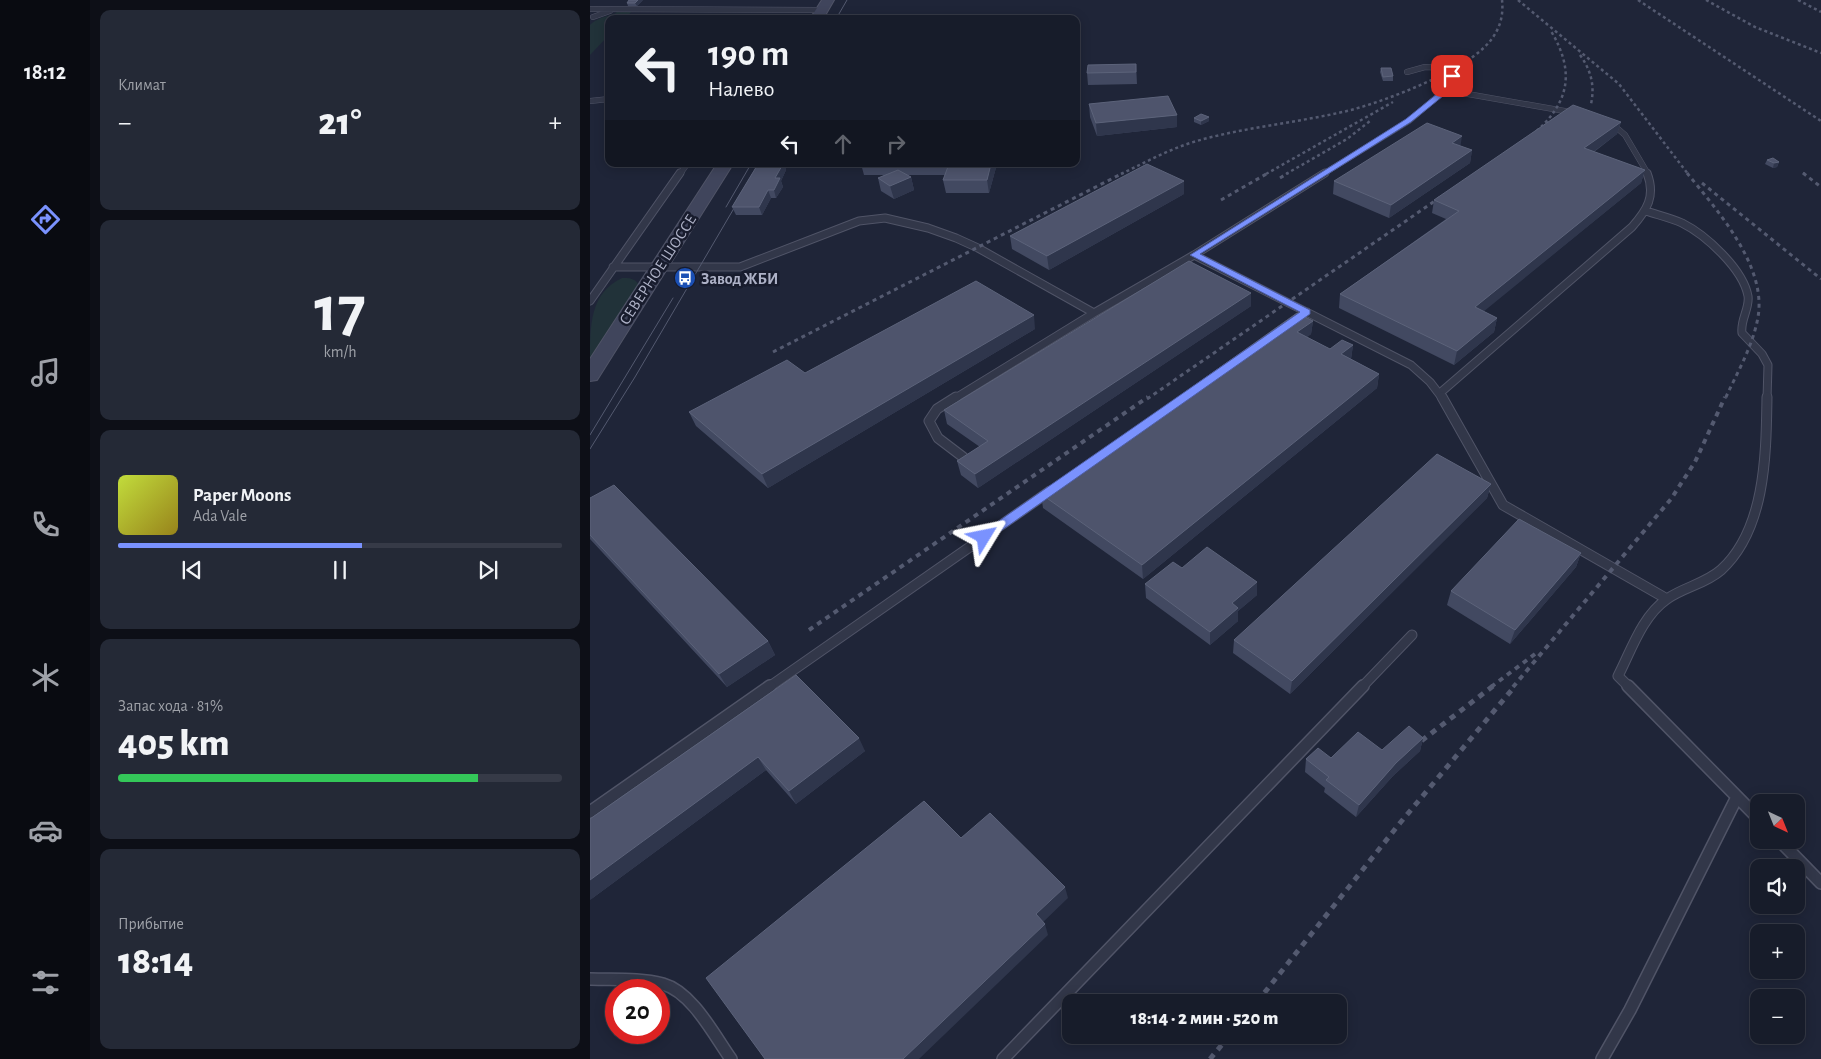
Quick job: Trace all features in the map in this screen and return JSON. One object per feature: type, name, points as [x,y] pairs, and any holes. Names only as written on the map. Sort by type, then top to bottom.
[{"type":"main road","name":"СЕВЕРНОЕ ШОССЕ","points":[[590,375],[723,167]]},
{"type":"lane","points":[[590,9],[793,12],[822,10]]},
{"type":"lane","points":[[593,17],[612,9]]},
{"type":"lane","points":[[963,457],[935,436],[931,429],[929,421],[936,409],[1194,255],[1409,121],[1445,90],[1452,76],[1449,70],[1444,68],[1425,67],[1407,72]]},
{"type":"lane","points":[[1445,90],[1586,115]]},
{"type":"lane","points":[[590,101],[605,99]]},
{"type":"lane","points":[[1440,393],[1632,227],[1646,211],[1652,190],[1649,176],[1624,132],[1612,122],[1600,118]]},
{"type":"lane","points":[[590,301],[685,167]]},
{"type":"lane","points":[[1646,211],[1690,228],[1710,244],[1736,271],[1748,295],[1747,314],[1741,330],[1743,335],[1763,353],[1768,365],[1762,482],[1757,508],[1738,550],[1726,566],[1711,579],[1667,599],[1652,614],[1618,676],[1750,810]]},
{"type":"lane","points":[[613,267],[740,267],[859,222],[885,218],[928,228],[978,248],[1094,313]]},
{"type":"lane","points":[[1194,255],[1411,365],[1440,393],[1502,505],[1667,599]]},
{"type":"lane","points":[[1282,329],[1307,312]]},
{"type":"lane","points":[[590,812],[1062,482]]},
{"type":"lane","points":[[1003,1059],[1412,635]]},
{"type":"lane","points":[[1602,1059],[1630,1010],[1737,797]]},
{"type":"lane","points":[[1788,849],[1821,883]]},
{"type":"lane","points":[[590,979],[646,982],[671,986],[688,1000],[731,1059]]},
{"type":"shaded area","points":[[618,11],[632,11],[628,15],[612,15]]},
{"type":"shaded area","points":[[605,17],[605,39],[590,55],[590,25],[598,19]]},
{"type":"shaded area","points":[[622,278],[634,280],[639,285],[590,360],[590,335],[598,301],[611,284]]},
{"type":"building","points":[[629,0],[638,0],[635,3],[627,3]]},
{"type":"building","points":[[1136,64],[1136,72],[1087,73],[1088,65]]},
{"type":"building","points":[[1381,68],[1391,68],[1393,76],[1383,77]]},
{"type":"building","points":[[1168,96],[1177,115],[1096,123],[1089,104]]},
{"type":"building","points":[[1573,105],[1621,122],[1584,148],[1645,170],[1475,307],[1497,318],[1457,351],[1340,294],[1459,211],[1434,200]]},
{"type":"building","points":[[1201,114],[1209,117],[1201,121],[1194,118]]},
{"type":"building","points":[[1427,123],[1462,136],[1452,143],[1472,150],[1391,205],[1334,181]]},
{"type":"building","points":[[1773,158],[1779,162],[1774,163],[1767,160]]},
{"type":"building","points":[[1147,164],[1184,181],[1047,256],[1010,236]]},
{"type":"building","points":[[756,167],[781,167],[775,178],[780,178],[774,190],[768,190],[759,207],[732,207]]},
{"type":"building","points":[[948,167],[990,167],[987,180],[943,180]]},
{"type":"building","points":[[898,170],[911,177],[890,186],[878,178]]},
{"type":"building","points":[[1189,261],[1251,293],[975,474],[957,461],[988,441],[944,410]]},
{"type":"building","points":[[976,281],[1034,315],[762,474],[689,412],[787,360],[805,373]]},
{"type":"building","points":[[1297,313],[1313,321],[1297,332],[1330,349],[1342,340],[1353,345],[1341,354],[1379,374],[1142,565],[1041,494]]},
{"type":"building","points":[[1437,454],[1491,484],[1292,681],[1234,640]]},
{"type":"building","points":[[614,485],[768,641],[719,674],[590,535],[590,498]]},
{"type":"building","points":[[1519,519],[1581,553],[1515,630],[1451,591]]},
{"type":"building","points":[[1207,547],[1257,582],[1232,603],[1238,608],[1210,632],[1145,584],[1173,562],[1182,568]]},
{"type":"building","points":[[796,675],[859,738],[789,791],[758,757],[590,880],[590,819]]},
{"type":"building","points":[[1409,726],[1423,738],[1396,763],[1359,805],[1326,780],[1329,777],[1306,759],[1318,748],[1331,758],[1358,732],[1382,750]]},
{"type":"building","points":[[924,801],[961,838],[990,813],[1065,887],[1036,914],[1045,924],[903,1059],[765,1059],[706,978]]},
{"type":"tram line","points":[[838,15],[847,0]]},
{"type":"tram line","points":[[726,207],[749,167]]},
{"type":"tram line","points":[[590,449],[635,377],[740,198]]},
{"type":"tram line","points":[[590,435],[673,298]]},
{"type":"railway","points":[[1434,79],[1481,51],[1490,41],[1498,29],[1502,16],[1502,0]]},
{"type":"railway","points":[[1518,0],[1619,84],[1688,174]]},
{"type":"railway","points":[[1638,0],[1821,121]]},
{"type":"railway","points":[[1706,0],[1755,27],[1821,53]]},
{"type":"railway","points":[[1798,0],[1821,12]]},
{"type":"railway","points":[[1532,135],[1554,112],[1561,100],[1565,87],[1564,61],[1551,31]]},
{"type":"railway","points":[[1580,55],[1587,66],[1591,78],[1593,91],[1591,104]]},
{"type":"railway","points":[[1122,174],[1164,153],[1190,143],[1230,133],[1351,110],[1394,96],[1434,79]]},
{"type":"railway","points":[[1430,81],[1434,79]]},
{"type":"railway","points":[[1266,174],[1393,102]]},
{"type":"railway","points":[[1286,174],[1347,139],[1370,121]]},
{"type":"railway","points":[[1221,200],[1268,173]]},
{"type":"railway","points":[[1280,178],[1288,173]]},
{"type":"railway","points":[[1687,173],[1725,221],[1737,240],[1755,278],[1759,298],[1756,328],[1725,399]]},
{"type":"railway","points":[[1805,174],[1803,173],[1821,187]]},
{"type":"railway","points":[[773,352],[1122,174]]},
{"type":"railway","points":[[1702,183],[1821,279]]},
{"type":"railway","points":[[1147,399],[1445,194]]},
{"type":"railway","points":[[809,630],[1148,397]]},
{"type":"railway","points":[[1513,687],[1671,499],[1695,462],[1725,397]]},
{"type":"railway","points":[[1491,687],[1535,654]]},
{"type":"railway","points":[[1412,748],[1493,686]]},
{"type":"railway","points":[[1263,994],[1400,823],[1515,686]]},
{"type":"railway","points":[[1210,1059],[1222,1044]]},
{"type":"place","name":"Завод ЖБИ","points":[[685,278]]},
{"type":"route","points":[[984,537],[1307,312],[1194,255],[1409,121],[1445,90],[1452,76]]}]
